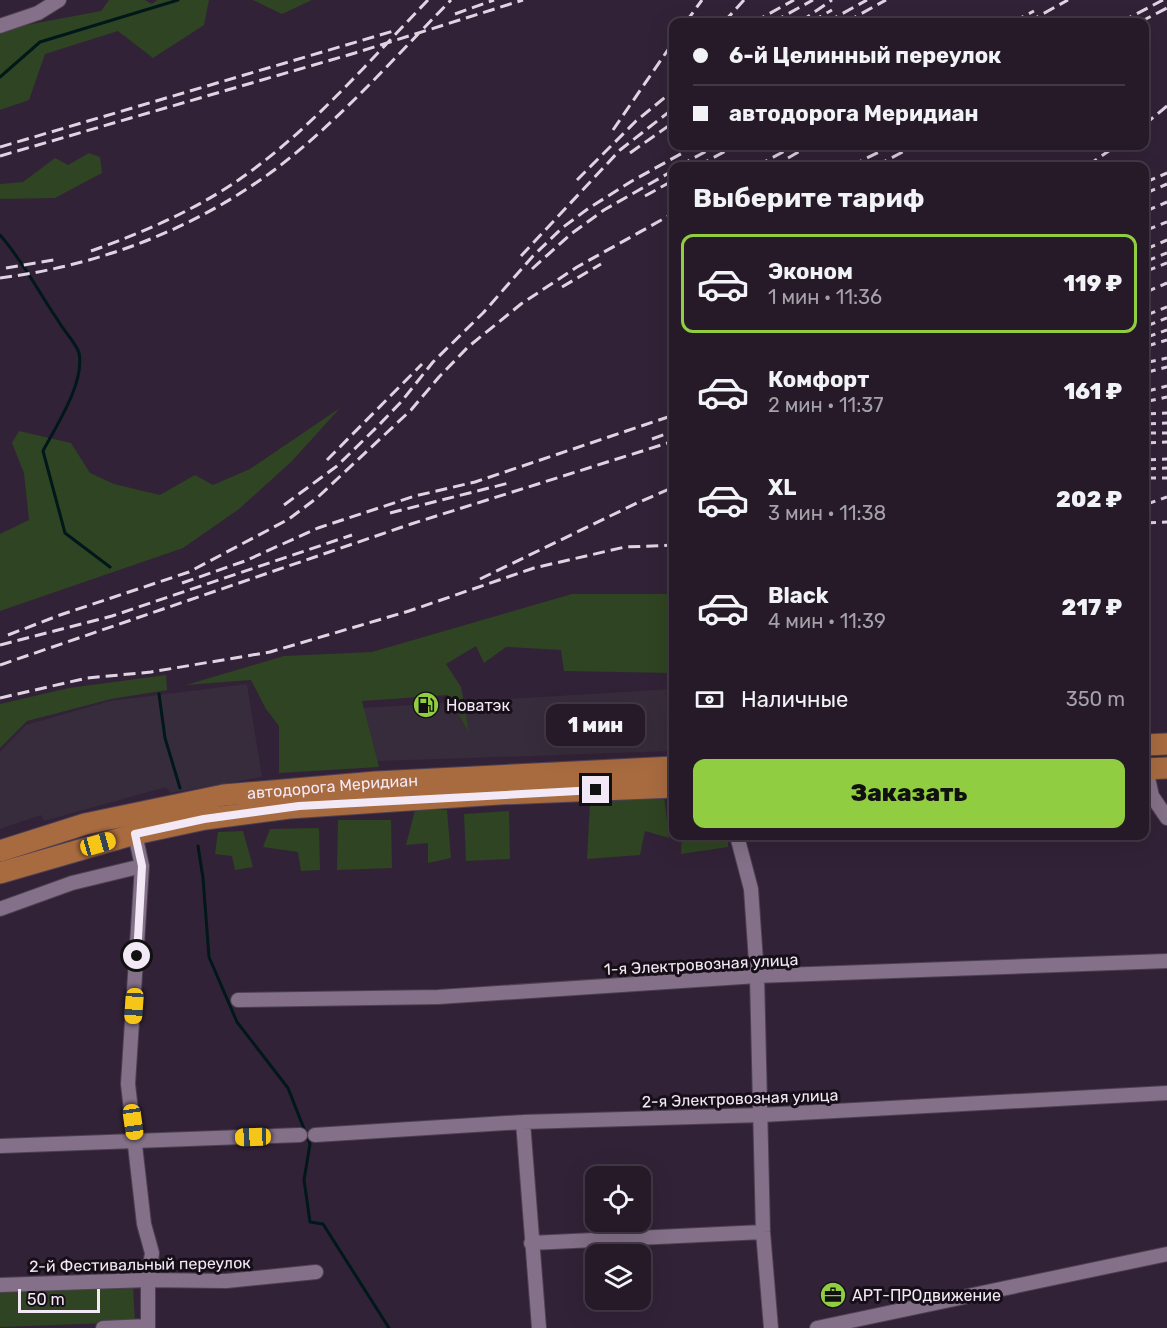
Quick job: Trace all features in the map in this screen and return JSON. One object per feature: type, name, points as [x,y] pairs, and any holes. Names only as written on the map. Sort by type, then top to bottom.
[{"type":"main road","points":[[1149,745],[1167,744]]},
{"type":"main road","name":"автодорога Меридиан","points":[[0,851],[84,824],[224,795],[376,782],[669,767]]},
{"type":"main road","name":"автодорога Меридиан","points":[[0,873],[135,834],[204,819],[299,806],[576,790],[669,787]]},
{"type":"main road","points":[[130,814],[135,834]]},
{"type":"street","points":[[0,26],[38,13],[58,0]]},
{"type":"street","points":[[1153,769],[1152,796],[1167,818]]},
{"type":"street","points":[[103,1328],[148,1327],[148,1280],[152,1253],[144,1224],[128,1084],[142,866],[135,834]]},
{"type":"street","points":[[738,840],[751,889],[757,976],[763,1232],[771,1328]]},
{"type":"street","points":[[0,909],[72,883],[142,866]]},
{"type":"street","name":"1-я Электровозная улица","points":[[238,1000],[438,997],[757,976],[1167,961]]},
{"type":"street","name":"2-я Электровозная улица","points":[[315,1135],[523,1122],[761,1115],[1167,1093]]},
{"type":"street","points":[[523,1122],[538,1328]]},
{"type":"street","points":[[0,1146],[300,1135]]},
{"type":"street","points":[[531,1243],[763,1232]]},
{"type":"street","points":[[817,1328],[1167,1254]]},
{"type":"street","name":"2-й Фестивальный переулок","points":[[0,1285],[148,1280],[226,1281],[316,1272]]},
{"type":"shaded area","points":[[247,684],[262,777],[170,793],[166,787],[44,821],[41,815],[0,829],[0,752],[26,725],[110,701]]},
{"type":"shaded area","points":[[669,689],[669,751],[351,762],[346,709]]},
{"type":"green space","points":[[109,0],[145,0],[152,4],[157,0],[209,0],[204,25],[153,58],[118,31],[45,54],[29,100],[0,110],[0,30],[101,11]]},
{"type":"green space","points":[[253,0],[312,0],[282,14]]},
{"type":"green space","points":[[89,153],[100,157],[102,173],[55,198],[0,199],[0,184],[23,182],[55,158],[68,165]]},
{"type":"green space","points":[[340,408],[292,461],[239,509],[183,548],[0,611],[0,534],[29,520],[24,473],[12,443],[19,431],[71,443],[90,473],[114,484],[160,495],[195,475],[213,485],[250,469]]},
{"type":"green space","points":[[572,594],[669,594],[669,673],[564,671],[561,650],[506,647],[484,663],[476,646],[446,664],[461,687],[469,733],[448,695],[362,701],[379,767],[279,773],[279,726],[266,709],[251,680],[186,685],[284,656],[372,652]]},
{"type":"green space","points":[[166,675],[167,690],[111,699],[27,721],[0,748],[0,704],[69,688]]},
{"type":"green space","points":[[664,796],[669,838],[645,831],[640,855],[587,859],[590,803]]},
{"type":"green space","points":[[415,810],[447,810],[451,858],[428,863],[428,843],[406,845]]},
{"type":"green space","points":[[509,811],[510,859],[466,861],[464,814]]},
{"type":"green space","points":[[338,820],[391,820],[392,868],[337,870]]},
{"type":"green space","points":[[319,828],[320,870],[301,871],[298,852],[263,847],[270,829]]},
{"type":"green space","points":[[243,831],[253,867],[235,870],[232,856],[215,854],[218,832]]},
{"type":"green space","points":[[682,840],[728,840],[728,847],[681,854]]},
{"type":"green space","points":[[133,1285],[135,1322],[0,1327],[0,1290]]},
{"type":"waterway","points":[[0,77],[40,42],[178,0]]},
{"type":"waterway","points":[[0,235],[24,266],[79,353],[80,365],[74,391],[43,451],[65,533],[110,567]]},
{"type":"waterway","points":[[159,694],[165,738],[180,788]]},
{"type":"waterway","points":[[198,846],[203,878],[209,957],[237,1022],[288,1088],[310,1144],[304,1180],[310,1222],[323,1224],[389,1328]]},
{"type":"railway","points":[[91,251],[172,218],[210,198],[247,174],[296,135],[319,113],[428,0]]},
{"type":"railway","points":[[0,278],[38,272],[110,254],[180,226],[246,190],[301,149],[323,129],[451,0]]},
{"type":"railway","points":[[455,14],[494,0]]},
{"type":"railway","points":[[0,156],[355,53],[523,0]]},
{"type":"railway","points":[[689,18],[702,0]]},
{"type":"railway","points":[[728,18],[744,0]]},
{"type":"railway","points":[[761,18],[794,0]]},
{"type":"railway","points":[[780,18],[813,0]]},
{"type":"railway","points":[[806,18],[832,0]]},
{"type":"railway","points":[[834,18],[867,0]]},
{"type":"railway","points":[[853,18],[886,0]]},
{"type":"railway","points":[[1035,18],[1068,0]]},
{"type":"railway","points":[[1129,18],[1163,0]]},
{"type":"railway","points":[[1148,18],[1167,8]]},
{"type":"railway","points":[[818,18],[832,10]]},
{"type":"railway","points":[[1021,18],[1034,11]]},
{"type":"railway","points":[[0,147],[397,30]]},
{"type":"railway","points":[[613,130],[669,48]]},
{"type":"railway","points":[[577,180],[636,121],[669,94]]},
{"type":"railway","points":[[1149,121],[1167,106]]},
{"type":"railway","points":[[521,256],[620,150],[669,112]]},
{"type":"railway","points":[[630,153],[669,126]]},
{"type":"railway","points":[[284,505],[337,466],[377,427],[401,402],[433,362],[483,313],[533,256],[562,228],[632,181],[688,150]]},
{"type":"railway","points":[[686,162],[709,150]]},
{"type":"railway","points":[[705,162],[728,150]]},
{"type":"railway","points":[[764,162],[787,150]]},
{"type":"railway","points":[[788,158],[802,150]]},
{"type":"railway","points":[[859,162],[883,150]]},
{"type":"railway","points":[[884,162],[906,150]]},
{"type":"railway","points":[[1093,162],[1110,150]]},
{"type":"railway","points":[[532,269],[571,234],[604,210],[669,173]]},
{"type":"railway","points":[[1149,181],[1167,173]]},
{"type":"railway","points":[[645,196],[669,183]]},
{"type":"railway","points":[[1149,192],[1167,184]]},
{"type":"railway","points":[[1149,210],[1167,202]]},
{"type":"railway","points":[[8,635],[189,572],[289,519],[318,497],[411,410],[468,347],[521,304],[577,267],[669,216]]},
{"type":"railway","points":[[1149,229],[1167,222]]},
{"type":"railway","points":[[1149,248],[1167,240]]},
{"type":"railway","points":[[1149,260],[1167,253]]},
{"type":"railway","points":[[6,268],[59,259]]},
{"type":"railway","points":[[1149,270],[1167,263]]},
{"type":"railway","points":[[562,287],[601,264]]},
{"type":"railway","points":[[1149,291],[1167,283]]},
{"type":"railway","points":[[1149,314],[1167,307]]},
{"type":"railway","points":[[1149,325],[1167,318]]},
{"type":"railway","points":[[1149,336],[1167,330]]},
{"type":"railway","points":[[1149,345],[1167,340]]},
{"type":"railway","points":[[1149,362],[1167,358]]},
{"type":"railway","points":[[327,460],[422,364]]},
{"type":"railway","points":[[1149,372],[1167,367]]},
{"type":"railway","points":[[1149,391],[1167,386]]},
{"type":"railway","points":[[1149,401],[1167,397]]},
{"type":"railway","points":[[1149,414],[1167,413]]},
{"type":"railway","points":[[182,583],[245,561],[318,528],[415,496],[475,482],[669,417]]},
{"type":"railway","points":[[1149,424],[1167,423]]},
{"type":"railway","points":[[652,439],[669,433]]},
{"type":"railway","points":[[1149,433],[1167,433]]},
{"type":"railway","points":[[1149,443],[1167,442]]},
{"type":"railway","points":[[0,665],[411,524],[669,443]]},
{"type":"railway","points":[[1149,460],[1167,459]]},
{"type":"railway","points":[[1149,469],[1167,468]]},
{"type":"railway","points":[[1149,478],[1167,478]]},
{"type":"railway","points":[[390,513],[509,483]]},
{"type":"railway","points":[[480,579],[669,489]]},
{"type":"railway","points":[[1149,503],[1167,497]]},
{"type":"railway","points":[[1149,523],[1167,522]]},
{"type":"railway","points":[[0,645],[112,616],[352,535]]},
{"type":"railway","points":[[0,698],[87,678],[151,672],[270,652],[409,611],[534,568],[625,547],[669,545]]},
{"type":"place","name":"Новатэк","points":[[426,705]]},
{"type":"place","name":"АРТ-ПРОдвижение","points":[[833,1295]]},
{"type":"route","points":[[137,956],[142,866],[135,834],[204,819],[299,806],[596,790]]}]
